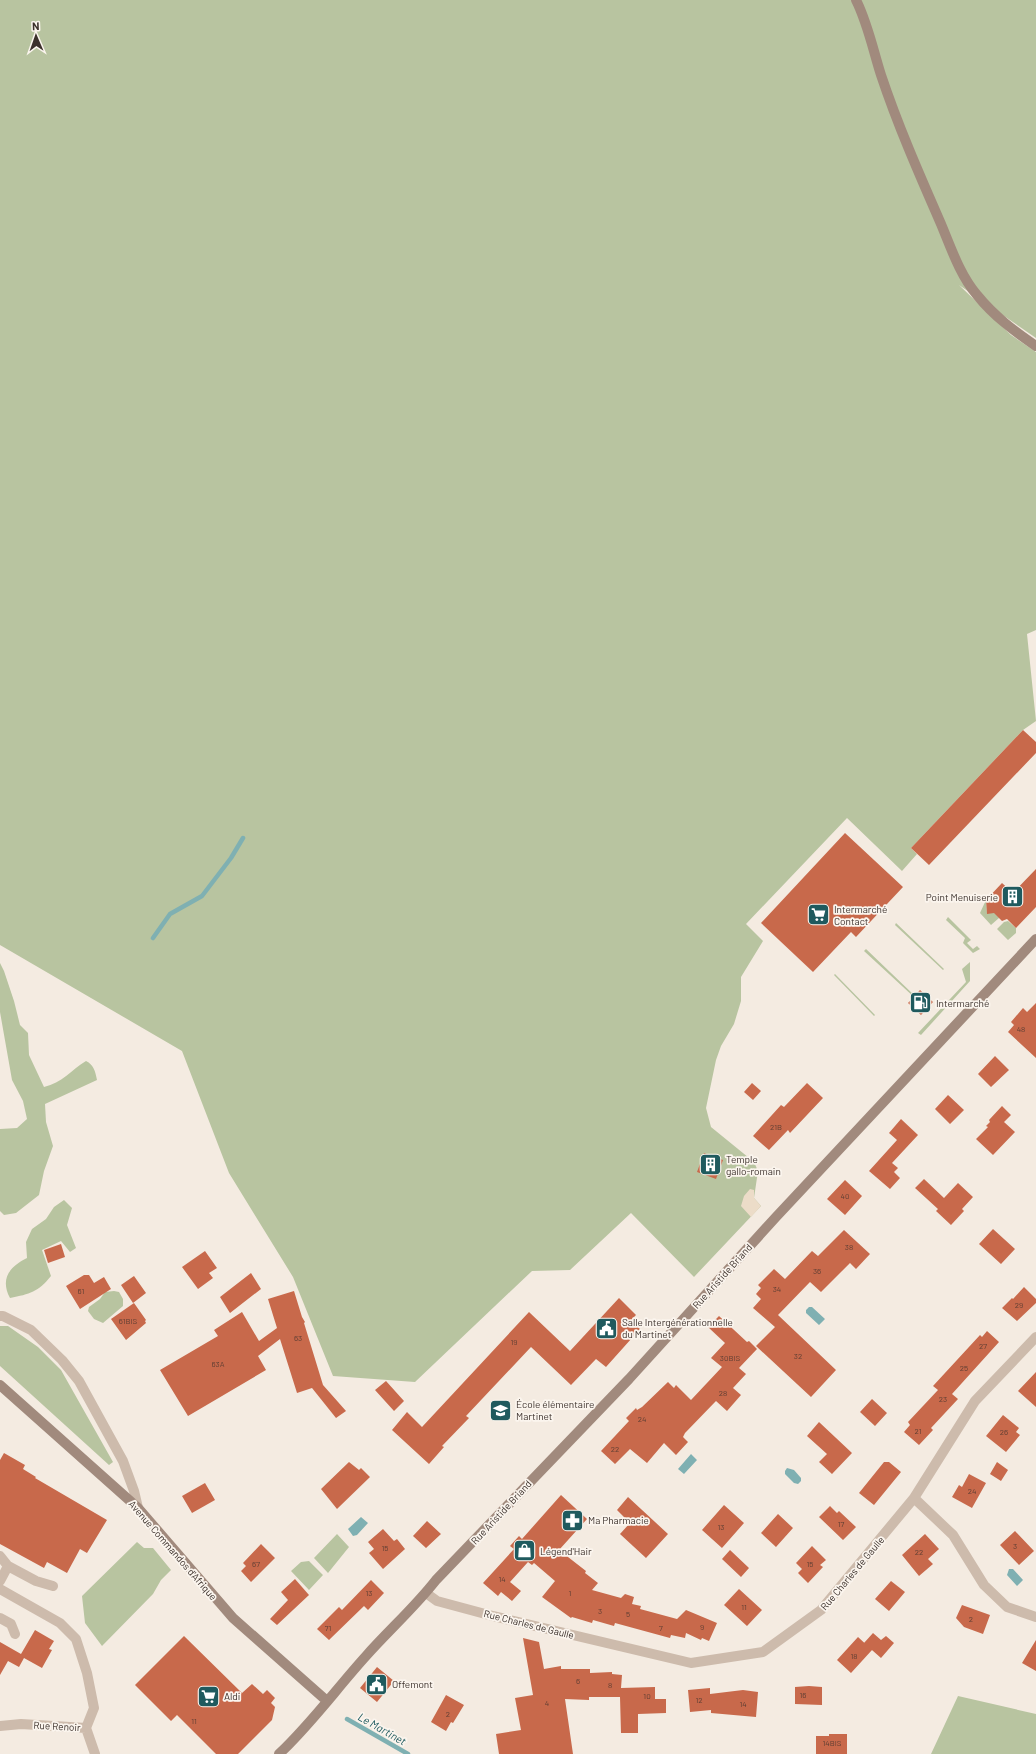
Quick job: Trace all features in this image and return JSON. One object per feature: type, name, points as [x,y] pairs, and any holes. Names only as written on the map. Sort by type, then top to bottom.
[{"type":"street","points":[[856,0],[862,12],[882,76],[901,126],[929,197],[964,276],[976,294],[1007,327],[1036,346]]},
{"type":"street","name":"Rue Aristide Briand","points":[[279,1754],[296,1738],[367,1655],[426,1593],[436,1580],[628,1378],[1036,938]]},
{"type":"street","points":[[0,1316],[3,1316],[31,1330],[62,1360],[79,1381],[123,1461],[134,1491],[138,1508]]},
{"type":"street","name":"Rue Charles de Gaulle","points":[[426,1593],[437,1601],[489,1615],[691,1663],[763,1652],[821,1610],[914,1498],[975,1401],[1036,1337]]},
{"type":"street","name":"Avenue Commandos d'Afrique","points":[[0,1385],[138,1508],[233,1618],[327,1701]]},
{"type":"street","points":[[914,1498],[953,1535],[984,1586],[1007,1607],[1036,1617]]},
{"type":"street","points":[[0,1556],[8,1566],[36,1581],[53,1586]]},
{"type":"street","points":[[0,1582],[8,1566]]},
{"type":"street","points":[[0,1589],[60,1623],[76,1639],[87,1673],[94,1708],[86,1728]]},
{"type":"street","points":[[0,1618],[12,1624],[15,1634]]},
{"type":"street","name":"Rue Renoir","points":[[0,1726],[21,1724],[86,1728],[95,1754]]},
{"type":"green space","points":[[0,0],[1036,0],[1036,338],[959,285],[1011,335],[1036,352],[1036,630],[1027,634],[1036,721],[1023,730],[911,848],[917,854],[902,871],[847,818],[746,924],[763,941],[741,977],[741,1001],[734,1024],[721,1046],[716,1060],[706,1108],[711,1127],[754,1162],[758,1171],[754,1198],[761,1206],[694,1277],[631,1213],[570,1270],[532,1271],[415,1382],[333,1376],[293,1277],[229,1173],[182,1051],[0,945]]},
{"type":"green space","points":[[986,900],[987,913],[1000,913],[999,918],[991,925],[980,913]]},
{"type":"green space","points":[[948,917],[971,940],[967,943],[973,949],[977,946],[980,949],[973,953],[963,943],[965,938],[946,920]]},
{"type":"green space","points":[[1008,921],[1016,928],[1016,933],[1008,940],[997,929],[1004,922]]},
{"type":"green space","points":[[896,923],[944,969],[943,970],[895,925]]},
{"type":"green space","points":[[866,949],[915,996],[915,998],[864,951]]},
{"type":"green space","points":[[970,962],[970,981],[921,1035],[918,1033],[966,982],[962,969]]},
{"type":"green space","points":[[0,963],[14,1001],[20,1025],[28,1033],[29,1055],[44,1087],[56,1083],[86,1061],[95,1071],[97,1080],[45,1104],[46,1122],[53,1146],[44,1171],[39,1195],[16,1213],[4,1215],[0,1211],[0,1129],[17,1128],[27,1119],[23,1101],[12,1080],[0,1012]]},
{"type":"green space","points":[[835,974],[875,1015],[874,1016],[834,975]]},
{"type":"green space","points":[[64,1200],[72,1208],[67,1225],[76,1248],[70,1252],[61,1241],[42,1250],[51,1276],[42,1286],[33,1292],[10,1298],[7,1291],[6,1279],[15,1265],[27,1258],[26,1242],[32,1229],[46,1219],[54,1207]]},
{"type":"green space","points":[[105,1292],[119,1292],[123,1299],[123,1306],[103,1323],[94,1319],[88,1311],[89,1307],[100,1299]]},
{"type":"green space","points":[[0,1326],[8,1326],[38,1347],[61,1370],[113,1462],[109,1465],[0,1366]]},
{"type":"green space","points":[[337,1534],[349,1547],[328,1573],[314,1558]]},
{"type":"green space","points":[[137,1542],[144,1548],[153,1548],[171,1570],[161,1580],[153,1594],[102,1646],[85,1623],[82,1596]]},
{"type":"green space","points":[[309,1561],[323,1575],[309,1590],[291,1571],[301,1562]]},
{"type":"green space","points":[[958,1696],[1036,1714],[1036,1754],[931,1754]]},
{"type":"shaded area","points":[[750,1189],[754,1190],[754,1198],[761,1206],[751,1217],[741,1206],[744,1196]]},
{"type":"water","points":[[809,1307],[812,1307],[825,1319],[819,1325],[806,1313],[806,1310]]},
{"type":"water","points":[[691,1454],[697,1460],[684,1474],[678,1469]]},
{"type":"water","points":[[787,1468],[794,1470],[801,1478],[801,1481],[798,1484],[794,1483],[785,1474]]},
{"type":"water","points":[[361,1517],[368,1523],[357,1535],[353,1536],[348,1529]]},
{"type":"water","points":[[1009,1569],[1013,1569],[1023,1580],[1017,1586],[1007,1575]]},
{"type":"building","points":[[1023,730],[1036,742],[1036,753],[929,865],[911,848]]},
{"type":"building","points":[[845,833],[903,887],[856,937],[851,932],[813,972],[761,923]]},
{"type":"building","name":"Point Menuiserie","points":[[1036,869],[1036,907],[1016,928],[1007,919],[1002,921],[994,913],[987,914],[986,900],[1002,883],[1013,893]]},
{"type":"building","points":[[920,990],[933,1002],[921,1015],[908,1003]]},
{"type":"building","points":[[1036,1003],[1036,1058],[1008,1032],[1014,1025],[1011,1022],[1023,1008],[1027,1012]]},
{"type":"building","points":[[995,1056],[1009,1070],[991,1087],[978,1074]]},
{"type":"building","points":[[752,1083],[761,1091],[753,1100],[744,1092]]},
{"type":"building","points":[[807,1083],[823,1098],[790,1133],[788,1130],[769,1150],[753,1136],[781,1105],[784,1107]]},
{"type":"building","points":[[948,1095],[964,1110],[950,1124],[935,1109]]},
{"type":"building","points":[[1002,1106],[1011,1115],[1004,1122],[1015,1132],[993,1155],[976,1139],[988,1127],[986,1126],[990,1122],[989,1120]]},
{"type":"building","points":[[901,1119],[918,1135],[892,1163],[898,1168],[894,1172],[900,1178],[890,1189],[869,1171],[897,1140],[889,1133]]},
{"type":"building","name":"Temple gallo-romain","points":[[704,1153],[723,1160],[716,1179],[697,1172]]},
{"type":"building","points":[[924,1179],[944,1198],[958,1183],[973,1197],[962,1209],[964,1211],[951,1225],[936,1211],[938,1209],[915,1188]]},
{"type":"building","points":[[845,1180],[862,1196],[845,1215],[827,1199]]},
{"type":"building","points":[[993,1229],[1015,1249],[1001,1264],[979,1244]]},
{"type":"building","points":[[844,1230],[870,1254],[856,1269],[850,1263],[821,1292],[810,1282],[778,1315],[836,1370],[811,1397],[756,1346],[775,1327],[753,1308],[761,1299],[756,1294],[761,1288],[758,1285],[774,1269],[785,1279],[812,1251],[818,1256]]},
{"type":"building","points":[[61,1244],[65,1257],[48,1263],[44,1250]]},
{"type":"building","points":[[205,1251],[217,1268],[209,1273],[213,1278],[198,1289],[182,1267]]},
{"type":"building","points":[[251,1273],[261,1289],[230,1313],[220,1297]]},
{"type":"building","points":[[84,1275],[89,1275],[94,1283],[104,1277],[111,1289],[80,1309],[66,1286]]},
{"type":"building","points":[[134,1276],[146,1293],[133,1303],[121,1285]]},
{"type":"building","points":[[1024,1287],[1036,1299],[1036,1303],[1017,1321],[1002,1308]]},
{"type":"building","points":[[294,1291],[305,1322],[304,1323],[323,1385],[346,1411],[336,1418],[312,1388],[297,1393],[280,1339],[258,1356],[266,1370],[188,1416],[160,1370],[218,1336],[214,1330],[242,1312],[259,1341],[277,1328],[268,1299]]},
{"type":"building","points":[[619,1298],[636,1315],[630,1321],[640,1329],[606,1367],[596,1359],[571,1385],[531,1347],[466,1416],[469,1418],[442,1446],[444,1447],[429,1464],[392,1430],[407,1412],[422,1427],[529,1312],[570,1351]]},
{"type":"building","points":[[134,1303],[146,1320],[146,1323],[126,1340],[111,1319]]},
{"type":"building","points":[[719,1316],[747,1342],[749,1341],[757,1349],[739,1368],[746,1374],[733,1388],[741,1395],[727,1411],[716,1401],[685,1433],[683,1437],[688,1442],[676,1455],[664,1443],[647,1463],[630,1449],[615,1464],[601,1451],[629,1421],[626,1418],[636,1408],[637,1410],[642,1407],[668,1382],[674,1388],[676,1385],[691,1400],[722,1367],[711,1358],[725,1343],[708,1327]]},
{"type":"building","points":[[987,1331],[999,1342],[952,1394],[958,1399],[931,1428],[933,1430],[919,1445],[904,1432],[910,1425],[908,1422],[938,1390],[933,1386],[980,1335],[982,1337]]},
{"type":"building","points":[[1036,1372],[1036,1407],[1018,1391]]},
{"type":"building","points":[[386,1381],[404,1401],[394,1411],[375,1390]]},
{"type":"building","points":[[872,1399],[887,1413],[875,1426],[860,1412]]},
{"type":"building","points":[[1003,1415],[1019,1428],[1016,1432],[1020,1435],[1006,1452],[986,1436]]},
{"type":"building","points":[[819,1422],[852,1453],[832,1474],[819,1462],[827,1454],[807,1436]]},
{"type":"building","points":[[4,1453],[25,1465],[23,1469],[36,1477],[35,1478],[107,1520],[87,1553],[80,1549],[67,1573],[47,1562],[44,1568],[0,1544],[0,1460]]},
{"type":"building","points":[[349,1462],[359,1470],[361,1468],[370,1477],[337,1509],[321,1489]]},
{"type":"building","points":[[884,1462],[889,1462],[901,1472],[874,1505],[859,1493]]},
{"type":"building","points":[[997,1462],[1008,1470],[1001,1481],[990,1474]]},
{"type":"building","points":[[969,1474],[986,1483],[972,1508],[952,1497],[959,1485],[962,1487]]},
{"type":"building","points":[[205,1483],[215,1500],[192,1513],[182,1496]]},
{"type":"building","points":[[561,1495],[587,1519],[559,1550],[586,1571],[585,1573],[598,1583],[592,1590],[621,1598],[625,1594],[634,1597],[632,1604],[641,1606],[640,1609],[677,1619],[686,1610],[717,1623],[709,1641],[702,1638],[701,1640],[686,1633],[685,1638],[671,1635],[670,1638],[615,1623],[614,1626],[593,1620],[592,1623],[572,1617],[571,1618],[542,1597],[555,1581],[534,1563],[532,1565],[528,1562],[510,1582],[521,1591],[512,1601],[501,1592],[498,1596],[483,1583],[514,1549],[510,1546],[519,1536],[522,1539]]},
{"type":"building","points":[[628,1497],[668,1534],[646,1558],[620,1534],[630,1523],[617,1510]]},
{"type":"building","points":[[724,1505],[744,1523],[722,1548],[702,1530]]},
{"type":"building","points":[[830,1506],[837,1513],[839,1511],[856,1527],[843,1540],[819,1517]]},
{"type":"building","points":[[778,1514],[793,1528],[776,1547],[761,1533]]},
{"type":"building","points":[[427,1521],[441,1534],[426,1548],[413,1536]]},
{"type":"building","points":[[383,1529],[394,1541],[397,1539],[405,1549],[383,1569],[369,1553],[374,1549],[368,1542]]},
{"type":"building","points":[[1015,1531],[1034,1551],[1019,1565],[1000,1545]]},
{"type":"building","points":[[925,1534],[939,1549],[928,1559],[933,1564],[919,1576],[902,1555]]},
{"type":"building","points":[[261,1544],[275,1558],[251,1582],[241,1571],[246,1566],[243,1563]]},
{"type":"building","points":[[812,1546],[826,1560],[820,1565],[823,1567],[808,1583],[798,1573],[802,1569],[796,1563]]},
{"type":"building","points":[[730,1550],[749,1568],[741,1577],[722,1559]]},
{"type":"building","points":[[295,1579],[309,1595],[277,1625],[270,1619],[288,1600],[281,1592]]},
{"type":"building","points":[[371,1580],[384,1593],[368,1610],[364,1606],[329,1640],[317,1629],[339,1607],[342,1610]]},
{"type":"building","points":[[891,1581],[905,1592],[889,1611],[875,1599]]},
{"type":"building","points":[[739,1589],[762,1610],[747,1626],[724,1605]]},
{"type":"building","points":[[962,1605],[990,1615],[983,1634],[964,1627],[956,1618]]},
{"type":"building","points":[[35,1630],[54,1641],[49,1649],[52,1650],[42,1668],[24,1658],[19,1667],[8,1661],[0,1675],[0,1642],[21,1654]]},
{"type":"building","points":[[873,1633],[881,1640],[886,1636],[894,1643],[881,1658],[864,1643]]},
{"type":"building","name":"Aldi","points":[[184,1636],[242,1693],[252,1684],[263,1694],[267,1690],[275,1698],[271,1703],[275,1707],[272,1720],[238,1754],[216,1754],[177,1715],[171,1721],[135,1685]]},
{"type":"building","points":[[858,1637],[872,1650],[851,1673],[837,1660]]},
{"type":"building","points":[[523,1638],[539,1642],[544,1669],[561,1666],[561,1669],[590,1669],[590,1673],[612,1672],[612,1674],[622,1675],[621,1688],[655,1687],[655,1699],[666,1699],[666,1713],[638,1714],[638,1733],[621,1733],[620,1697],[589,1697],[589,1700],[565,1699],[573,1754],[499,1754],[496,1734],[521,1730],[515,1698],[533,1695]]},
{"type":"building","points":[[1036,1640],[1036,1671],[1022,1663]]},
{"type":"building","name":"Offemont","points":[[377,1667],[394,1681],[377,1702],[360,1688]]},
{"type":"building","points":[[795,1687],[822,1687],[822,1705],[795,1704]]},
{"type":"building","points":[[710,1688],[710,1694],[743,1690],[758,1692],[756,1717],[711,1713],[711,1710],[690,1712],[688,1690]]},
{"type":"building","points":[[446,1695],[464,1705],[453,1723],[451,1722],[446,1731],[431,1722]]},
{"type":"building","points":[[829,1734],[847,1734],[847,1754],[816,1754],[816,1736],[829,1736]]},
{"type":"waterway","points":[[153,938],[170,914],[202,896],[231,858],[243,838]]},
{"type":"waterway","name":"Le Martinet","points":[[347,1719],[408,1754]]},
{"type":"place","name":"Point Menuiserie","points":[[1013,897]]},
{"type":"place","name":"Intermarché Contact","points":[[819,915]]},
{"type":"place","name":"Intermarché","points":[[920,1003]]},
{"type":"place","name":"Temple gallo-romain","points":[[710,1165]]},
{"type":"place","name":"Salle Intergénérationnelle du Martinet","points":[[607,1328]]},
{"type":"place","name":"École élémentaire Martinet","points":[[501,1410]]},
{"type":"place","name":"Ma Pharmacie","points":[[572,1520]]},
{"type":"place","name":"Légend'Hair","points":[[524,1551]]},
{"type":"place","name":"Offemont","points":[[377,1684]]},
{"type":"place","name":"Aldi","points":[[209,1696]]}]
